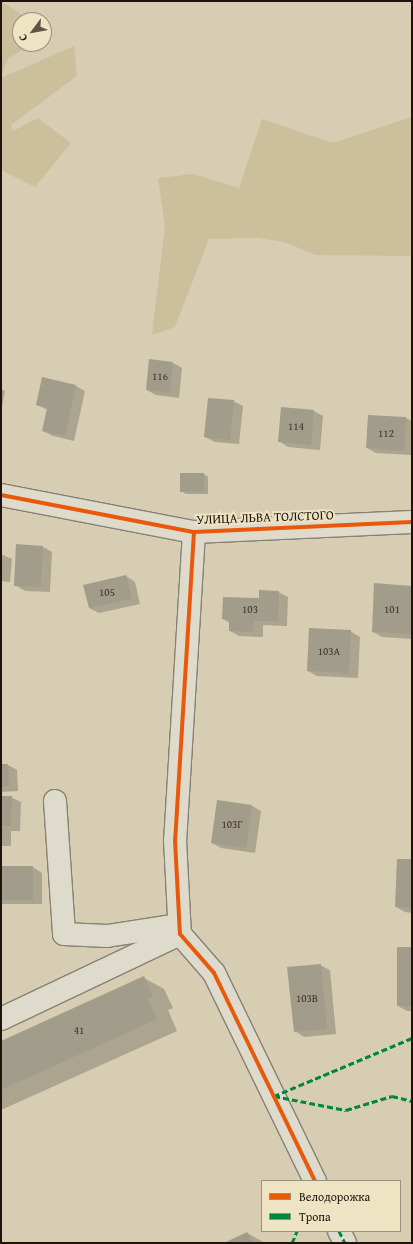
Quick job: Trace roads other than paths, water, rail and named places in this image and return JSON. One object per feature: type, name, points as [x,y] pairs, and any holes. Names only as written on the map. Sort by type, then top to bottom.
[{"type":"street","name":"УЛИЦА ЛЬВА ТОЛСТОГО","points":[[1,495],[194,532],[412,522]]},
{"type":"street","points":[[194,532],[175,840],[180,930],[214,973],[315,1180]]},
{"type":"street","points":[[56,801],[64,934],[106,936],[180,930]]},
{"type":"street","points":[[1,1019],[180,930]]},
{"type":"street","points":[[340,1232],[345,1243]]}]
